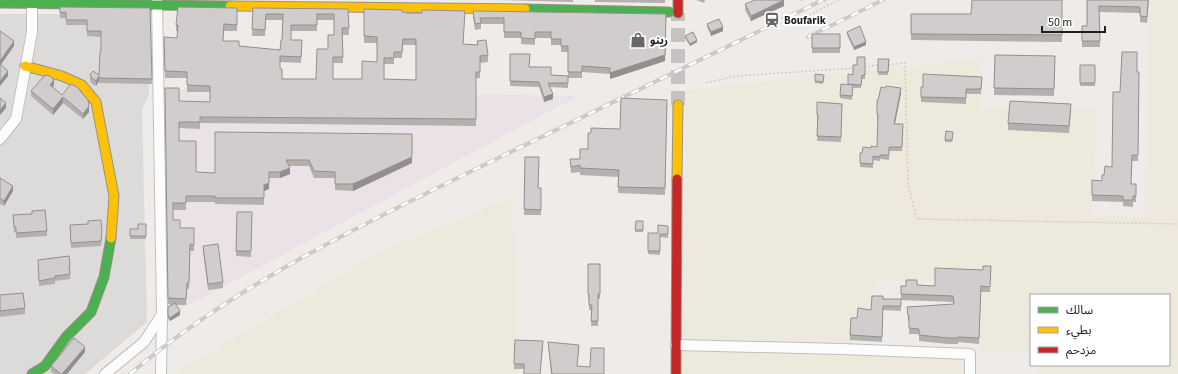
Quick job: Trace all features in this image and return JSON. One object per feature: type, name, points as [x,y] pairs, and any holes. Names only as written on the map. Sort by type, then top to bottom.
[{"type":"street","points":[[0,3],[444,4],[674,12],[678,0]]},
{"type":"street","points":[[157,3],[162,314],[161,374]]},
{"type":"street","points":[[0,139],[16,119],[32,32],[32,4]]},
{"type":"street","points":[[26,66],[62,76],[82,85],[96,102],[114,196],[110,247],[104,277],[91,312],[66,337],[45,366],[32,374]]},
{"type":"street","points":[[676,374],[678,105]]},
{"type":"street","points":[[105,374],[144,342],[162,314]]},
{"type":"street","points":[[676,345],[970,354],[970,374]]},
{"type":"path","points":[[825,0],[828,6]]},
{"type":"path","points":[[809,15],[839,0]]},
{"type":"path","points":[[706,83],[736,76],[823,71],[905,63],[908,185],[917,219],[1178,224]]},
{"type":"shaded area","points":[[1149,0],[1178,0],[1178,374],[1038,374],[1038,366],[1170,366],[1170,294],[1030,294],[1030,354],[979,352],[982,283],[879,279],[850,346],[965,351],[965,374],[682,374],[686,90],[982,58],[980,107],[1098,110],[1092,216],[1145,217]]},
{"type":"shaded area","points":[[0,14],[150,14],[149,95],[142,109],[147,322],[85,374],[0,374]]},
{"type":"shaded area","points":[[164,89],[578,96],[167,317]]},
{"type":"shaded area","points":[[513,197],[518,374],[173,374],[377,253]]},
{"type":"building","points":[[755,0],[784,0],[751,16],[745,4]]},
{"type":"building","points":[[972,0],[1062,0],[1062,35],[911,34],[911,14],[971,14]]},
{"type":"building","points":[[1087,0],[1148,0],[1147,17],[1140,16],[1140,7],[1099,6],[1100,41],[1082,41],[1082,26],[1087,26]]},
{"type":"building","points":[[60,7],[150,8],[152,79],[99,78],[99,76],[96,81],[92,78],[90,75],[93,71],[99,75],[101,31],[87,31],[87,20],[66,20],[66,12],[60,13]]},
{"type":"building","points":[[178,7],[237,8],[237,25],[224,24],[223,41],[239,41],[239,46],[280,50],[283,14],[266,14],[265,30],[252,29],[253,8],[348,9],[349,28],[342,28],[343,57],[333,57],[333,79],[362,79],[362,61],[377,62],[377,37],[364,36],[364,9],[402,10],[402,12],[406,13],[422,13],[422,10],[465,11],[463,44],[478,45],[477,41],[486,40],[488,55],[480,56],[480,72],[476,72],[476,119],[200,117],[200,122],[179,122],[179,141],[196,141],[196,172],[215,173],[215,132],[412,134],[412,157],[353,184],[335,184],[335,172],[314,171],[309,160],[286,160],[290,168],[280,172],[269,172],[269,183],[264,185],[264,198],[215,198],[215,196],[186,196],[186,203],[173,203],[173,220],[180,220],[180,228],[194,228],[194,245],[190,244],[189,283],[187,283],[186,299],[168,298],[165,88],[179,88],[179,101],[210,102],[210,86],[187,85],[187,72],[165,71],[164,37],[177,38],[178,25],[176,25]],"holes":[[[317,14],[334,14],[334,35],[328,35],[328,49],[317,49],[316,79],[282,79],[280,56],[301,57],[302,40],[291,40],[291,25],[317,25]],[[403,39],[416,39],[416,80],[384,79],[384,58],[394,58],[394,52],[402,52]]]},
{"type":"building","points":[[473,11],[666,14],[665,55],[610,73],[610,68],[582,66],[582,72],[568,72],[568,46],[561,46],[561,39],[551,39],[551,32],[535,32],[535,39],[521,38],[521,32],[504,32],[504,18],[480,18],[481,23],[475,24]]},
{"type":"building","points":[[719,19],[723,27],[711,32],[707,24]]},
{"type":"building","points":[[860,26],[866,42],[854,47],[847,32]]},
{"type":"building","points":[[0,31],[14,41],[0,61]]},
{"type":"building","points":[[693,32],[697,40],[690,44],[685,36]]},
{"type":"building","points":[[812,34],[840,34],[840,48],[812,48]]},
{"type":"building","points":[[1122,52],[1137,52],[1137,72],[1139,72],[1138,155],[1132,155],[1131,184],[1136,184],[1136,196],[1133,196],[1133,200],[1123,200],[1123,196],[1092,195],[1092,180],[1102,181],[1105,166],[1112,167],[1113,92],[1120,92]]},
{"type":"building","points":[[510,54],[530,54],[529,67],[551,67],[551,75],[568,76],[568,83],[548,83],[553,94],[544,97],[539,82],[510,81]]},
{"type":"building","points":[[995,55],[1055,56],[1054,89],[994,88]]},
{"type":"building","points":[[857,57],[865,57],[865,75],[862,75],[861,85],[848,84],[848,74],[853,75],[853,65],[857,65]]},
{"type":"building","points":[[878,59],[889,59],[888,72],[878,72]]},
{"type":"building","points":[[0,64],[8,71],[0,81]]},
{"type":"building","points":[[1080,65],[1095,65],[1095,83],[1080,83]]},
{"type":"building","points":[[815,74],[824,75],[823,82],[815,81]]},
{"type":"building","points":[[923,74],[982,77],[981,89],[966,89],[966,98],[921,97]]},
{"type":"building","points":[[45,75],[50,76],[54,80],[50,85],[62,95],[71,84],[77,87],[88,100],[89,106],[83,114],[63,97],[53,109],[31,91]]},
{"type":"building","points":[[841,84],[853,85],[852,96],[840,95]]},
{"type":"building","points":[[886,86],[901,88],[894,124],[903,124],[902,147],[889,147],[889,155],[880,155],[880,157],[873,156],[873,164],[860,163],[860,153],[862,153],[863,147],[877,147],[877,100],[881,87],[885,88]]},
{"type":"building","points":[[0,98],[6,103],[0,110]]},
{"type":"building","points":[[621,98],[667,100],[665,188],[618,187],[619,170],[580,168],[580,165],[571,167],[570,159],[580,159],[580,149],[588,149],[588,133],[591,133],[591,128],[620,129]]},
{"type":"building","points":[[1010,101],[1071,104],[1069,126],[1008,123]]},
{"type":"building","points":[[817,102],[842,104],[841,137],[817,136]]},
{"type":"building","points":[[946,131],[953,132],[952,140],[945,140]]},
{"type":"building","points":[[525,157],[539,157],[538,188],[541,188],[541,210],[524,209]]},
{"type":"building","points":[[0,178],[13,186],[4,201],[0,198]]},
{"type":"building","points":[[45,210],[47,231],[16,233],[13,215],[32,214],[32,211]]},
{"type":"building","points":[[237,212],[252,212],[251,251],[236,251]]},
{"type":"building","points":[[101,220],[101,241],[71,243],[70,225],[88,224],[88,221]]},
{"type":"building","points":[[636,221],[643,221],[643,230],[635,230]]},
{"type":"building","points":[[138,224],[146,224],[146,236],[130,236],[130,229],[138,229]]},
{"type":"building","points":[[658,225],[668,226],[668,234],[660,234],[660,251],[648,251],[648,233],[658,233]]},
{"type":"building","points":[[218,244],[223,282],[208,284],[203,246]]},
{"type":"building","points":[[69,256],[70,274],[55,276],[55,278],[39,281],[38,260]]},
{"type":"building","points":[[588,264],[600,264],[598,321],[591,321],[592,305],[589,305]]},
{"type":"building","points":[[983,266],[991,266],[990,287],[981,286],[979,338],[948,338],[919,335],[919,329],[909,328],[909,315],[907,307],[954,304],[953,296],[901,294],[901,286],[906,286],[906,280],[917,280],[917,285],[935,286],[935,268],[983,270]]},
{"type":"building","points":[[23,293],[25,308],[0,311],[0,295]]},
{"type":"building","points":[[872,296],[883,296],[883,299],[901,299],[901,306],[883,306],[882,337],[850,335],[851,318],[857,318],[858,308],[871,310]]},
{"type":"building","points":[[175,303],[180,311],[170,318],[168,315],[168,307]]},
{"type":"building","points":[[74,338],[85,347],[61,374],[51,366]]},
{"type":"building","points":[[515,340],[543,341],[540,374],[524,374],[524,364],[514,364]]},
{"type":"building","points":[[548,342],[579,345],[577,366],[590,367],[591,348],[604,348],[604,374],[552,374]]},
{"type":"tunnel","points":[[678,13],[678,105]]},
{"type":"railway","points":[[130,374],[170,342],[212,312],[300,259],[346,234],[392,210],[823,0]]},
{"type":"railway","points":[[808,37],[883,0]]},
{"type":"traffic: fast","points":[[0,3],[230,6]]},
{"type":"traffic: fast","points":[[525,9],[669,12]]},
{"type":"traffic: fast","points":[[32,374],[45,366],[66,337],[91,312],[104,277],[111,238]]},
{"type":"traffic: slow","points":[[230,6],[525,9]]},
{"type":"traffic: slow","points":[[25,66],[62,76],[82,85],[96,102],[114,196],[111,238]]},
{"type":"traffic: slow","points":[[677,179],[678,105]]},
{"type":"traffic: jam","points":[[678,0],[678,13]]},
{"type":"traffic: jam","points":[[676,374],[677,179]]},
{"type":"place","name":"Boufarik","points":[[772,20]]},
{"type":"place","name":"رينو","points":[[638,40]]}]
